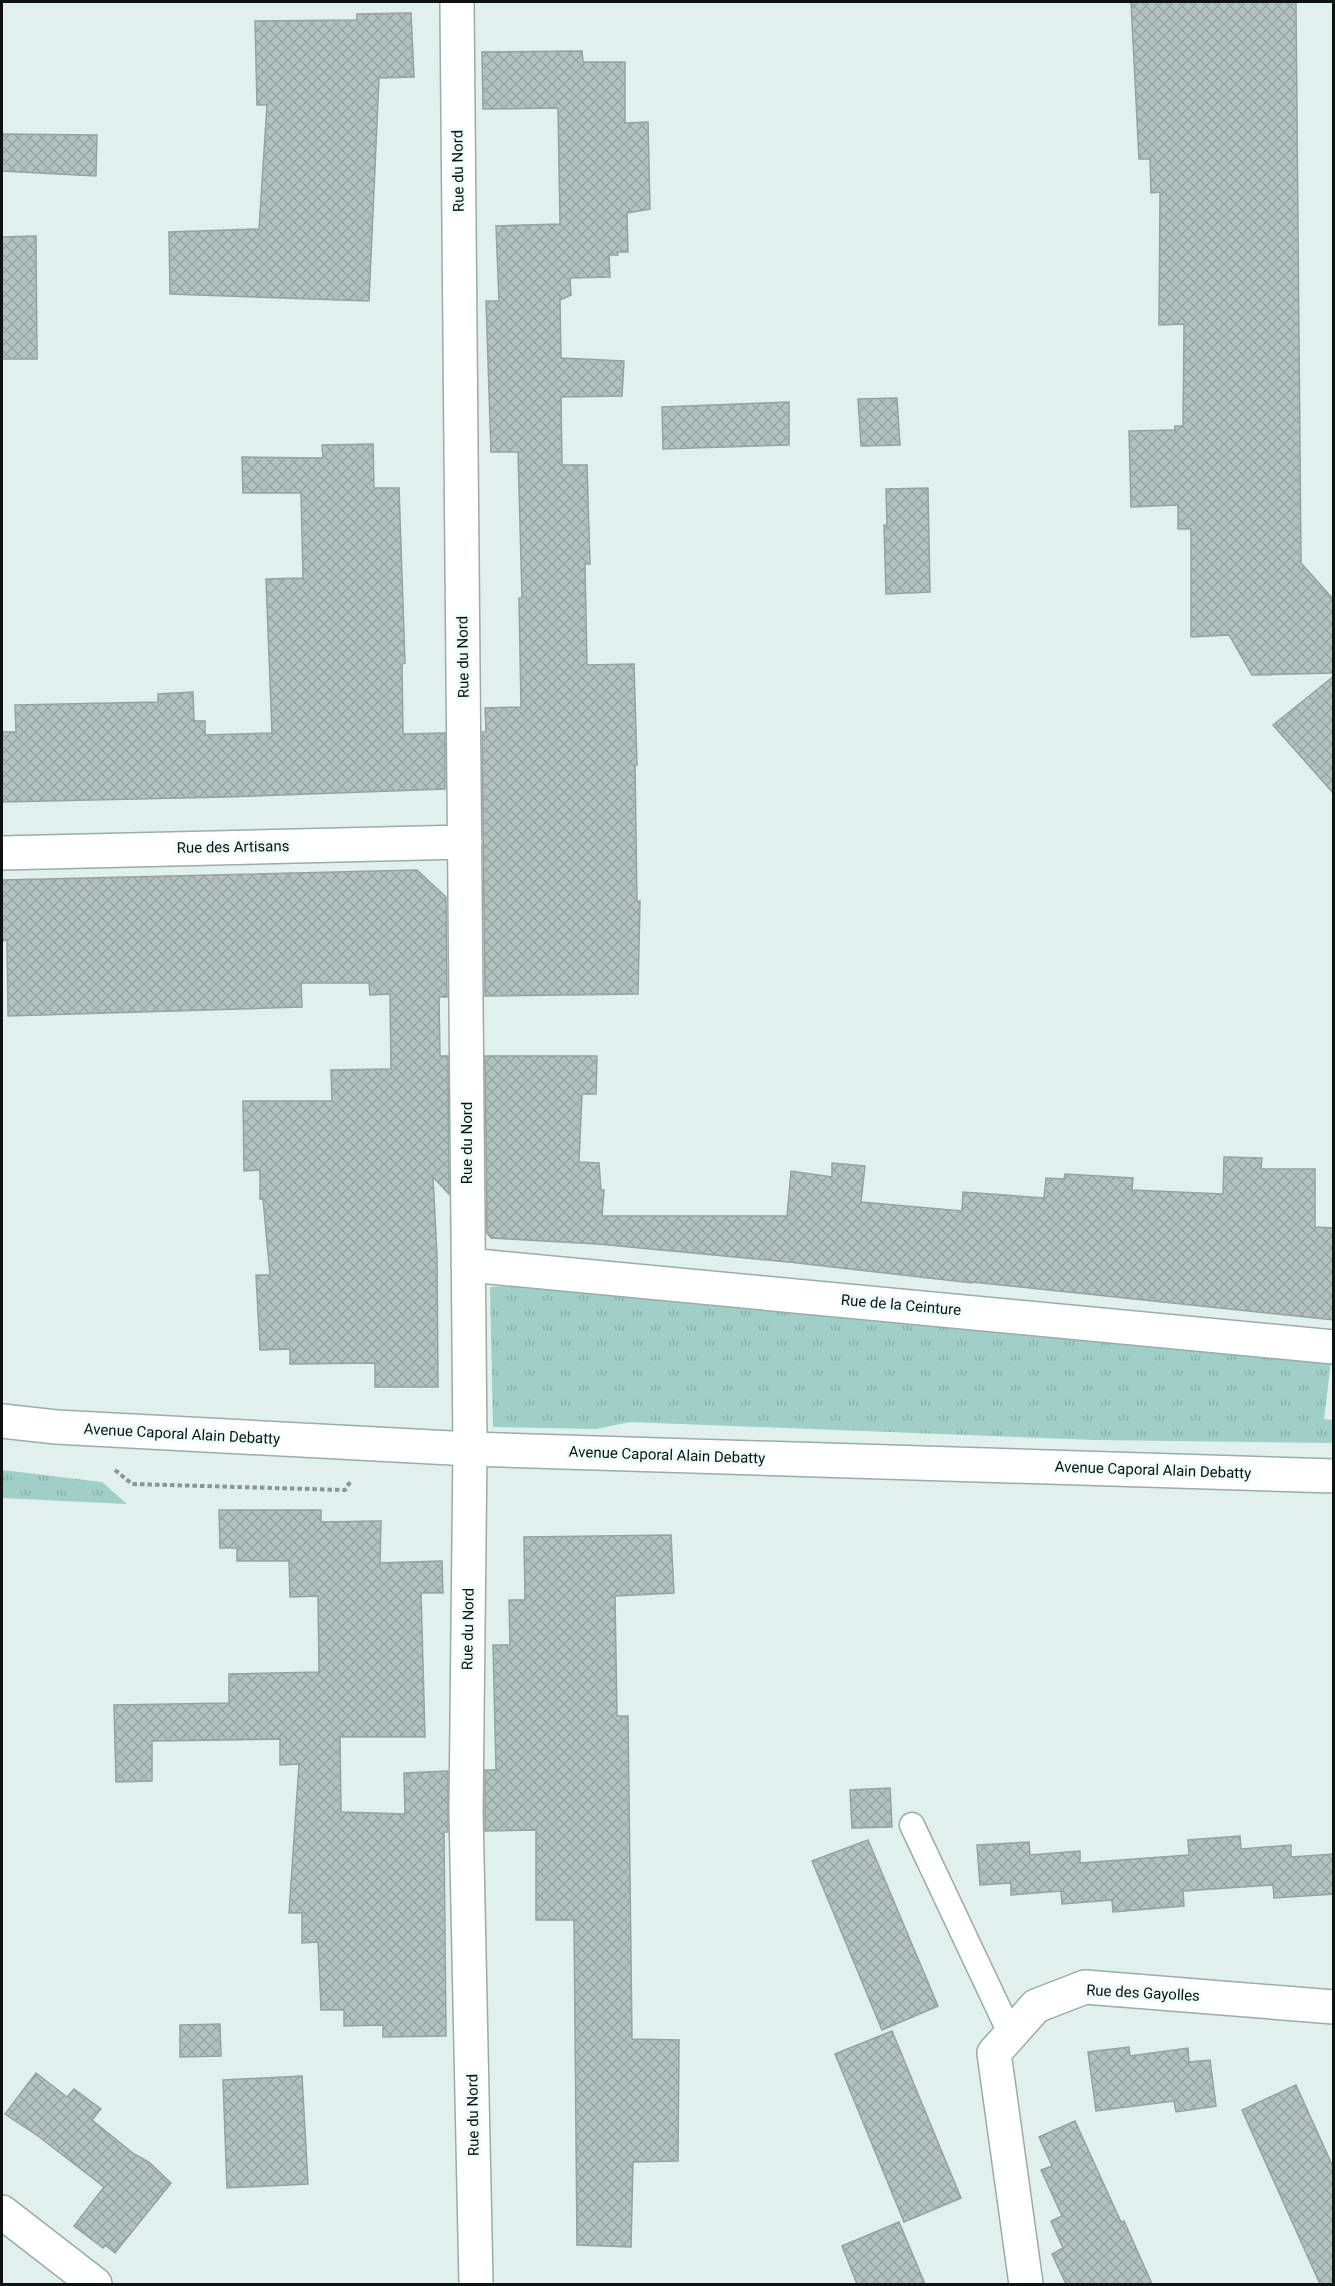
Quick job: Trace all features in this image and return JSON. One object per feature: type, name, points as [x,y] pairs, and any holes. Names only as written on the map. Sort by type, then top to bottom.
[{"type":"street","name":"Rue du Nord","points":[[457,2],[470,1449],[466,1812],[476,2284]]},
{"type":"street","name":"Rue des Artisans","points":[[2,853],[465,842]]},
{"type":"street","name":"Rue de la Ceinture","points":[[468,1265],[1334,1347]]},
{"type":"street","name":"Avenue Caporal Alain Debatty","points":[[2,1421],[56,1427],[470,1449],[1334,1476]]},
{"type":"street","name":"Rue des Gayolles","points":[[1026,2284],[994,2053],[1036,2006],[1085,1987],[1334,2007]]},
{"type":"street","points":[[2,2212],[94,2284]]},
{"type":"lane","points":[[912,1825],[1011,2035]]},
{"type":"green space","points":[[527,1285],[1332,1353],[1324,1419],[1333,1420],[1333,1443],[1095,1440],[630,1422],[596,1429],[493,1427],[490,1287]]},
{"type":"green space","points":[[2,1470],[102,1482],[127,1504],[2,1498]]},
{"type":"building","points":[[1131,2],[1296,2],[1301,563],[1334,600],[1334,673],[1252,675],[1229,635],[1191,637],[1191,529],[1178,529],[1178,505],[1131,507],[1129,431],[1175,430],[1175,426],[1183,426],[1184,324],[1159,325],[1160,192],[1151,193],[1150,159],[1139,159]]},
{"type":"building","points":[[411,13],[414,77],[379,78],[369,301],[170,294],[169,232],[259,229],[267,105],[257,105],[255,21],[357,20],[357,14]]},
{"type":"building","points":[[582,51],[583,62],[625,62],[625,123],[648,122],[650,209],[627,213],[628,252],[609,255],[610,277],[570,278],[571,295],[560,300],[561,358],[624,361],[622,396],[561,397],[562,465],[587,465],[590,564],[585,564],[587,665],[634,664],[637,901],[640,901],[638,994],[485,996],[482,732],[486,732],[485,708],[521,707],[519,598],[522,598],[518,452],[491,452],[486,301],[499,301],[496,226],[560,224],[558,108],[483,109],[482,52]]},
{"type":"building","points":[[2,134],[97,135],[96,176],[2,171]]},
{"type":"building","points":[[36,236],[37,359],[2,359],[2,237]]},
{"type":"building","points":[[897,398],[900,445],[861,446],[858,399]]},
{"type":"building","points":[[789,402],[789,445],[663,449],[662,407]]},
{"type":"building","points":[[373,444],[374,488],[399,488],[405,663],[402,664],[403,734],[445,733],[445,789],[2,802],[2,732],[16,732],[15,705],[158,702],[158,694],[193,692],[194,721],[205,721],[205,735],[272,733],[266,579],[303,578],[301,493],[243,493],[242,457],[323,458],[322,445]]},
{"type":"building","points":[[928,488],[930,592],[886,594],[884,525],[887,525],[886,489]]},
{"type":"building","points":[[1334,676],[1334,794],[1273,725]]},
{"type":"building","points":[[417,870],[446,897],[447,997],[439,997],[440,1056],[448,1056],[449,1194],[433,1177],[437,1256],[438,1387],[375,1387],[375,1363],[290,1364],[290,1349],[260,1350],[256,1275],[270,1275],[263,1199],[260,1199],[260,1170],[244,1171],[243,1101],[332,1101],[331,1070],[391,1069],[390,994],[370,995],[369,983],[301,983],[302,1007],[8,1016],[7,940],[2,941],[2,880]]},
{"type":"building","points":[[485,1056],[597,1056],[596,1094],[582,1094],[579,1162],[599,1163],[601,1190],[604,1190],[602,1216],[787,1216],[791,1171],[832,1177],[832,1163],[865,1166],[861,1202],[962,1211],[963,1192],[1044,1198],[1046,1178],[1064,1179],[1065,1174],[1133,1178],[1132,1190],[1223,1194],[1224,1157],[1262,1158],[1261,1169],[1315,1169],[1315,1227],[1334,1228],[1334,1320],[789,1262],[598,1244],[491,1238],[487,1233]]},
{"type":"building","points":[[219,1510],[321,1510],[321,1522],[381,1521],[380,1563],[442,1561],[443,1593],[421,1593],[425,1737],[340,1737],[341,1812],[405,1814],[404,1773],[448,1771],[448,1832],[444,1832],[446,2036],[383,2037],[383,2025],[344,2026],[344,2010],[321,2010],[318,1942],[302,1943],[302,1913],[289,1913],[299,1764],[280,1765],[280,1739],[152,1741],[152,1781],[116,1782],[114,1705],[229,1703],[229,1674],[319,1672],[318,1596],[290,1597],[289,1561],[237,1561],[237,1548],[220,1548]]},
{"type":"building","points":[[671,1535],[674,1593],[615,1596],[617,1716],[628,1716],[632,2039],[679,2040],[678,2161],[633,2162],[631,2247],[577,2245],[574,1920],[536,1920],[536,1830],[485,1831],[485,1770],[496,1770],[493,1645],[510,1645],[509,1600],[525,1600],[524,1537]]},
{"type":"building","points":[[890,1788],[892,1827],[852,1828],[850,1790]]},
{"type":"building","points":[[1240,1836],[1241,1849],[1291,1845],[1291,1857],[1334,1854],[1334,1894],[1274,1898],[1273,1885],[1183,1891],[1184,1906],[1113,1912],[1112,1900],[1062,1904],[1061,1891],[1011,1895],[1011,1883],[980,1885],[977,1845],[1029,1842],[1030,1855],[1080,1851],[1080,1863],[1189,1855],[1188,1840]]},
{"type":"building","points":[[868,1840],[938,2006],[882,2030],[812,1861]]},
{"type":"building","points":[[220,2024],[221,2056],[180,2057],[180,2025]]},
{"type":"building","points":[[892,2031],[961,2198],[904,2222],[835,2054]]},
{"type":"building","points":[[1129,2047],[1130,2056],[1188,2048],[1189,2062],[1210,2060],[1216,2106],[1176,2112],[1174,2101],[1096,2111],[1088,2052]]},
{"type":"building","points":[[36,2073],[67,2097],[74,2089],[101,2109],[92,2120],[134,2154],[149,2162],[171,2183],[115,2253],[105,2245],[103,2248],[74,2226],[104,2187],[38,2136],[5,2114]]},
{"type":"building","points":[[302,2076],[308,2184],[227,2188],[223,2080]]},
{"type":"building","points":[[1296,2085],[1334,2169],[1334,2284],[1320,2284],[1242,2110]]},
{"type":"building","points":[[1075,2121],[1152,2284],[1066,2284],[1052,2254],[1063,2248],[1051,2221],[1062,2216],[1041,2170],[1052,2166],[1039,2137]]},
{"type":"building","points":[[899,2222],[925,2284],[857,2284],[842,2246]]}]
